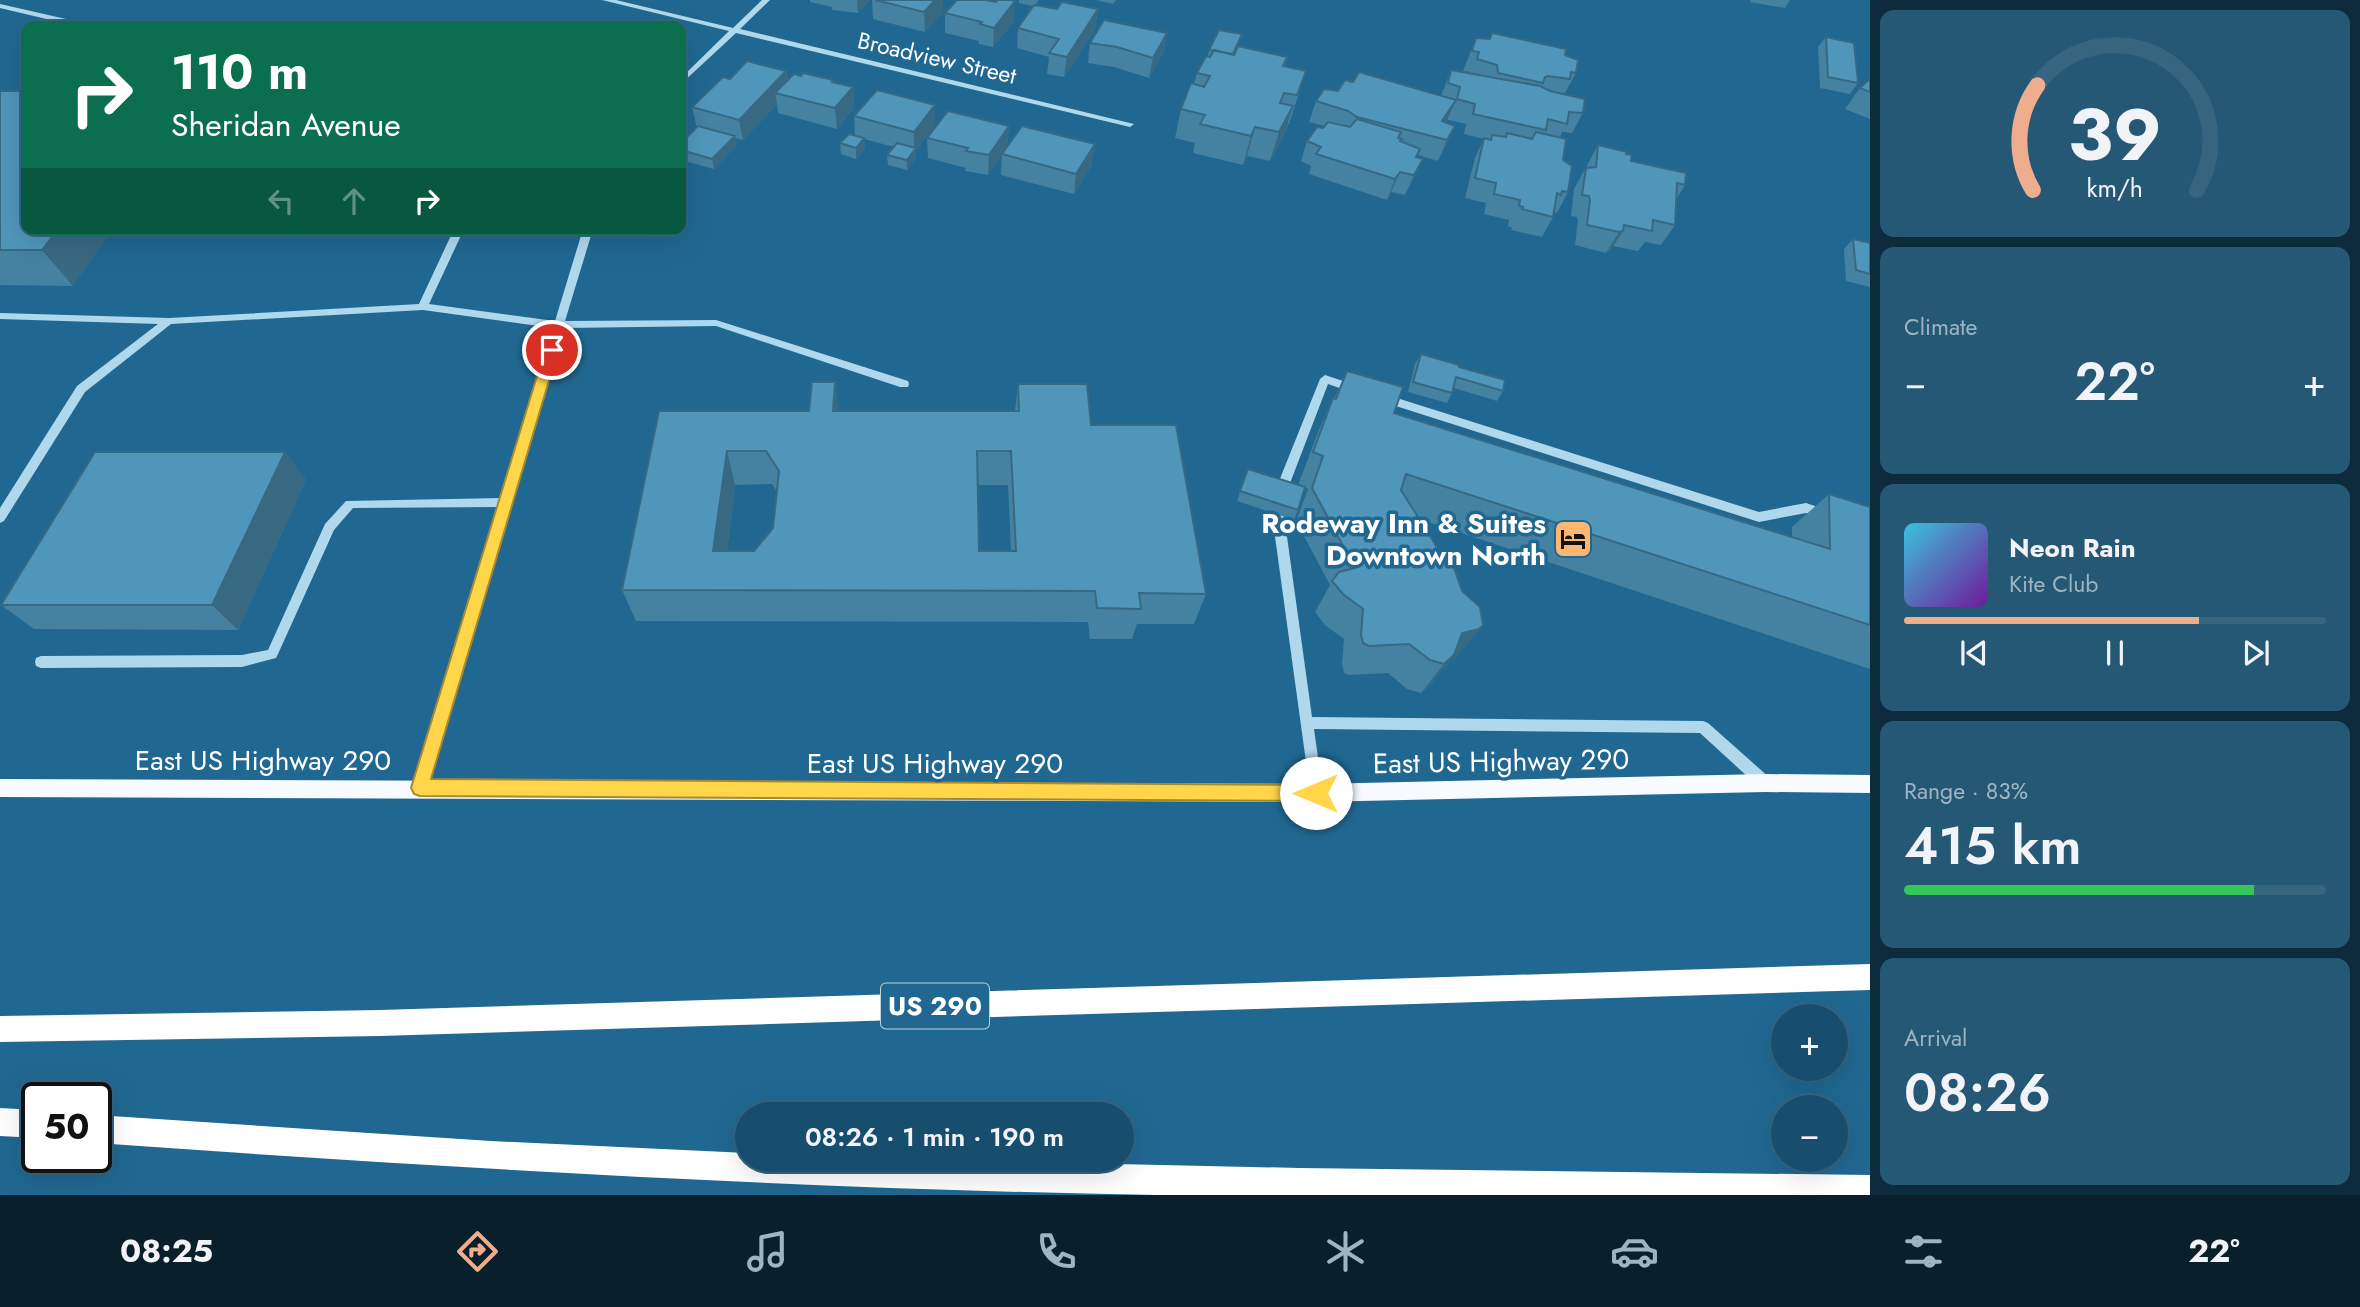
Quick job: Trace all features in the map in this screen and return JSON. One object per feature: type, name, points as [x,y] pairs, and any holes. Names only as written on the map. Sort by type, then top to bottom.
[{"type":"highway","name":"US 290","points":[[0,1029],[408,1022],[1870,977]]},
{"type":"highway","points":[[0,1122],[21,1124]]},
{"type":"highway","points":[[112,1130],[348,1147],[730,1168],[1101,1180],[1870,1190]]},
{"type":"main road","name":"East US Highway 290","points":[[0,788],[1316,793],[1765,783],[1870,784]]},
{"type":"street","name":"Broadview Street","points":[[606,0],[1130,124]]},
{"type":"street","points":[[686,77],[766,0]]},
{"type":"street","points":[[423,307],[456,235]]},
{"type":"street","points":[[420,788],[586,235]]},
{"type":"street","points":[[0,328],[5,316],[169,321],[423,307],[559,325]]},
{"type":"street","points":[[0,518],[81,389],[169,321]]},
{"type":"street","points":[[1281,491],[1325,379],[1759,517],[1806,508],[1844,519]]},
{"type":"street","points":[[41,662],[242,661],[272,654],[329,527],[350,504],[506,502]]},
{"type":"street","points":[[1278,515],[1316,793]]},
{"type":"street","points":[[1306,723],[1703,727],[1765,783]]},
{"type":"lane","points":[[0,6],[64,21]]},
{"type":"lane","points":[[559,325],[716,323],[904,384]]},
{"type":"building","points":[[875,0],[935,0],[924,12]]},
{"type":"building","points":[[957,0],[1015,1],[994,28],[980,24],[982,22],[945,13]]},
{"type":"building","points":[[1062,2],[1098,9],[1067,57],[1049,53],[1059,39],[1018,28],[1034,5],[1057,9]]},
{"type":"building","points":[[1104,20],[1167,33],[1153,58],[1117,47],[1090,43]]},
{"type":"building","points":[[1219,30],[1242,34],[1233,54],[1209,50]]},
{"type":"building","points":[[1492,33],[1566,49],[1565,55],[1578,60],[1576,73],[1571,72],[1570,79],[1548,76],[1543,83],[1498,73],[1497,65],[1477,59],[1479,52],[1472,51],[1476,38],[1490,39]]},
{"type":"building","points":[[1826,37],[1854,43],[1858,83],[1828,77]]},
{"type":"building","points":[[1238,46],[1287,57],[1283,66],[1306,71],[1297,95],[1284,93],[1280,103],[1293,106],[1279,132],[1255,127],[1251,136],[1200,124],[1205,115],[1181,109],[1191,83],[1204,87],[1210,76],[1197,73],[1206,56],[1210,57],[1214,50],[1234,55]]},
{"type":"building","points":[[747,61],[786,71],[739,120],[692,107],[723,77],[730,79]]},
{"type":"building","points":[[1451,70],[1540,86],[1585,99],[1583,113],[1569,112],[1567,124],[1548,119],[1546,130],[1473,114],[1475,104],[1457,99],[1460,87],[1448,83]]},
{"type":"building","points":[[1359,72],[1456,100],[1442,121],[1455,126],[1447,140],[1357,117],[1348,111],[1316,101],[1324,89],[1338,91],[1345,80],[1353,82]]},
{"type":"building","points":[[803,73],[853,87],[835,108],[775,93],[794,74],[801,76]]},
{"type":"building","points":[[1870,79],[1870,92],[1860,88]]},
{"type":"building","points":[[877,90],[935,105],[914,132],[854,116]]},
{"type":"building","points":[[0,91],[21,91],[21,235],[53,235],[42,250],[0,250]]},
{"type":"building","points":[[948,111],[1009,126],[989,155],[966,151],[968,148],[927,138]]},
{"type":"building","points":[[1357,119],[1401,132],[1398,138],[1402,139],[1400,141],[1420,149],[1416,157],[1423,159],[1414,175],[1400,172],[1395,179],[1316,154],[1321,147],[1307,141],[1317,127],[1323,128],[1328,122],[1350,127]]},
{"type":"building","points":[[698,126],[735,136],[712,159],[686,151],[686,138]]},
{"type":"building","points":[[1022,126],[1095,144],[1076,174],[1002,154]]},
{"type":"building","points":[[1536,132],[1566,139],[1563,160],[1572,166],[1568,192],[1562,191],[1561,195],[1557,193],[1553,217],[1522,209],[1523,207],[1519,206],[1520,200],[1494,194],[1496,183],[1475,178],[1484,138],[1491,140],[1492,135],[1506,137],[1507,133],[1532,139]]},
{"type":"building","points":[[849,134],[864,138],[856,148],[840,143]]},
{"type":"building","points":[[897,143],[916,148],[907,160],[887,155]]},
{"type":"building","points":[[1598,145],[1627,152],[1626,154],[1632,155],[1631,161],[1686,173],[1685,185],[1677,183],[1675,225],[1653,220],[1652,231],[1624,225],[1623,231],[1619,232],[1587,225],[1590,200],[1589,196],[1582,195],[1586,168],[1596,167]]},
{"type":"building","points":[[1853,239],[1870,243],[1870,274],[1856,270]]},
{"type":"building","points":[[1421,354],[1505,380],[1503,391],[1456,377],[1452,393],[1413,382]]},
{"type":"building","points":[[1347,371],[1403,387],[1394,413],[1830,549],[1829,494],[1870,507],[1870,625],[1406,474],[1401,490],[1445,560],[1453,565],[1462,591],[1480,607],[1483,625],[1479,629],[1462,633],[1454,655],[1444,664],[1430,660],[1409,644],[1369,646],[1363,643],[1361,635],[1363,609],[1343,594],[1332,581],[1339,572],[1355,568],[1312,488],[1323,456],[1313,452],[1333,398],[1336,399]]},
{"type":"building","points":[[812,382],[835,382],[833,411],[1019,411],[1018,384],[1087,384],[1091,425],[1176,425],[1206,594],[1139,593],[1141,609],[1097,608],[1095,591],[622,590],[659,411],[809,411]],"holes":[[[727,451],[766,451],[779,471],[773,528],[754,551],[713,551]],[[977,451],[1011,451],[1016,551],[979,551]]]},
{"type":"building","points":[[95,452],[285,452],[212,605],[1,605]]},
{"type":"building","points":[[1248,469],[1305,487],[1298,510],[1240,491]]},
{"type":"place","name":"Rodeway Inn & Suites Downtown North","points":[[1573,539]]},
{"type":"route","points":[[552,350],[420,788],[1316,793]]}]
